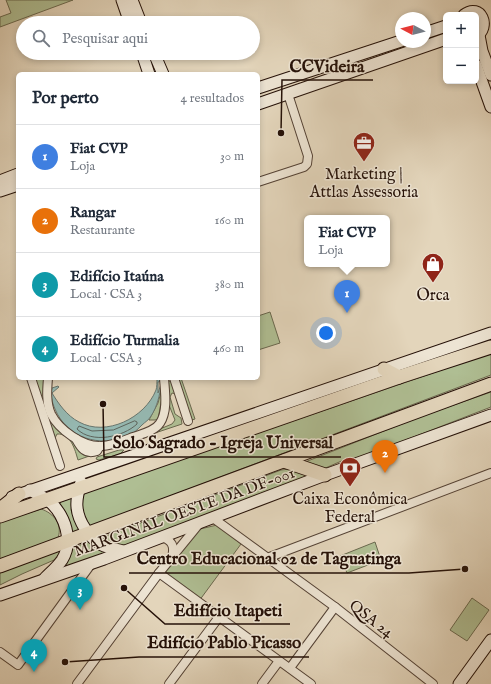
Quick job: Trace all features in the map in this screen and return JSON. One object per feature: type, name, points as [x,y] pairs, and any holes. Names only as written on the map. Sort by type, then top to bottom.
[{"type":"highway","points":[[0,516],[398,377],[491,347]]},
{"type":"highway","points":[[384,369],[398,377]]},
{"type":"highway","points":[[0,566],[88,532],[491,384]]},
{"type":"highway","points":[[284,461],[325,475]]},
{"type":"highway","points":[[0,509],[25,492]]},
{"type":"main road","points":[[127,1],[129,16]]},
{"type":"main road","points":[[127,1],[137,16]]},
{"type":"main road","points":[[470,12],[486,12],[482,51],[491,74]]},
{"type":"main road","points":[[431,31],[443,27]]},
{"type":"main road","points":[[260,103],[443,40]]},
{"type":"main road","points":[[260,87],[395,43]]},
{"type":"main road","points":[[145,60],[149,72]]},
{"type":"main road","points":[[157,60],[162,72]]},
{"type":"main road","points":[[479,73],[491,107]]},
{"type":"main road","points":[[0,181],[16,175]]},
{"type":"main road","points":[[0,191],[16,186]]},
{"type":"main road","points":[[0,501],[491,333]]},
{"type":"main road","name":"MARGINAL OESTE DA DF-001","points":[[0,595],[123,552],[325,475],[491,415]]},
{"type":"main road","points":[[84,472],[79,489],[77,506],[80,520],[96,541],[103,546],[123,552]]},
{"type":"main road","points":[[25,492],[48,500],[59,511],[65,524],[68,540],[66,551],[62,560],[45,578]]},
{"type":"main road","points":[[459,684],[491,640]]},
{"type":"street","points":[[260,181],[304,167],[307,164],[308,156],[288,94]]},
{"type":"street","points":[[32,380],[60,466]]},
{"type":"street","points":[[48,380],[47,397],[51,414],[62,428],[76,439],[100,446],[116,444],[153,430],[160,424],[164,416],[164,380]]},
{"type":"street","points":[[175,380],[188,421]]},
{"type":"street","points":[[268,558],[491,473]]},
{"type":"street","points":[[213,518],[334,607]]},
{"type":"street","points":[[77,684],[159,573],[199,524]]},
{"type":"street","points":[[161,537],[168,539],[173,544],[174,551],[171,558]]},
{"type":"street","points":[[0,652],[18,665],[92,563]]},
{"type":"street","points":[[159,573],[311,684]]},
{"type":"street","name":"QSA 24","points":[[290,668],[334,607],[433,684]]},
{"type":"street","points":[[169,684],[218,617]]},
{"type":"street","points":[[262,684],[279,661]]},
{"type":"green space","points":[[6,0],[73,0],[30,16],[16,16],[16,21],[0,27],[0,17],[11,13]]},
{"type":"green space","points":[[270,312],[280,343],[260,349],[260,315]]},
{"type":"green space","points":[[491,353],[491,375],[88,527],[80,502],[83,493]]},
{"type":"green space","points":[[35,380],[47,380],[47,412]]},
{"type":"green space","points":[[171,380],[176,394],[172,393],[170,397],[175,414],[181,418],[182,424],[155,433],[155,431],[172,424],[175,420],[167,400],[166,384]]},
{"type":"green space","points":[[178,380],[182,380],[195,419],[192,420]]},
{"type":"green space","points":[[161,392],[163,392],[158,419],[149,420],[158,403]]},
{"type":"green space","points":[[491,392],[491,407],[362,457],[346,459],[321,470],[300,464],[422,416]]},
{"type":"green space","points":[[52,421],[95,454],[78,460],[72,443],[66,436],[57,434],[55,438],[50,423]]},
{"type":"green space","points":[[183,442],[184,445],[87,481],[85,475]]},
{"type":"green space","points":[[119,450],[124,450],[120,454],[99,460],[96,459],[97,457]]},
{"type":"green space","points":[[290,469],[313,476],[120,549],[98,539],[281,470]]},
{"type":"green space","points":[[73,497],[71,510],[79,531],[73,534],[58,503]]},
{"type":"green space","points":[[41,509],[54,517],[59,530],[57,540],[0,562],[0,522]]},
{"type":"green space","points":[[217,525],[241,544],[199,601],[162,574],[196,530]]},
{"type":"green space","points":[[90,541],[107,553],[63,570],[73,548]]},
{"type":"green space","points":[[375,542],[381,560],[347,573],[340,556]]},
{"type":"green space","points":[[63,549],[54,560],[0,585],[0,573]]},
{"type":"green space","points":[[472,598],[489,610],[467,641],[450,630]]},
{"type":"water","points":[[157,380],[161,380],[158,382],[158,393],[161,384],[157,405],[148,420],[128,436],[106,441],[86,438],[68,427],[60,419],[55,409],[51,393],[52,388],[58,386],[59,387],[52,393],[63,409],[79,422],[90,426],[101,427],[112,426],[124,422],[134,416],[151,400],[157,386]]},
{"type":"place","name":"CCVideira","points":[[281,133]]},
{"type":"place","name":"Marketing | Attlas Assessoria","points":[[364,162]]},
{"type":"place","name":"Orca","points":[[433,284]]},
{"type":"place","name":"Fiat CVP","points":[[347,313]]},
{"type":"place","name":"Solo Sagrado - Igreja Universal","points":[[103,404]]},
{"type":"place","name":"Rangar","points":[[385,473]]},
{"type":"place","name":"Caixa Econômica Federal","points":[[350,488]]},
{"type":"place","name":"Centro Educacional 02 de Taguatinga","points":[[465,569]]},
{"type":"place","name":"Edifício Itapeti","points":[[124,588]]},
{"type":"place","name":"Edifício Itaúna","points":[[80,610]]},
{"type":"place","name":"Edifício Pablo Picasso","points":[[65,662]]},
{"type":"place","name":"Edifício Turmalia","points":[[34,672]]}]
